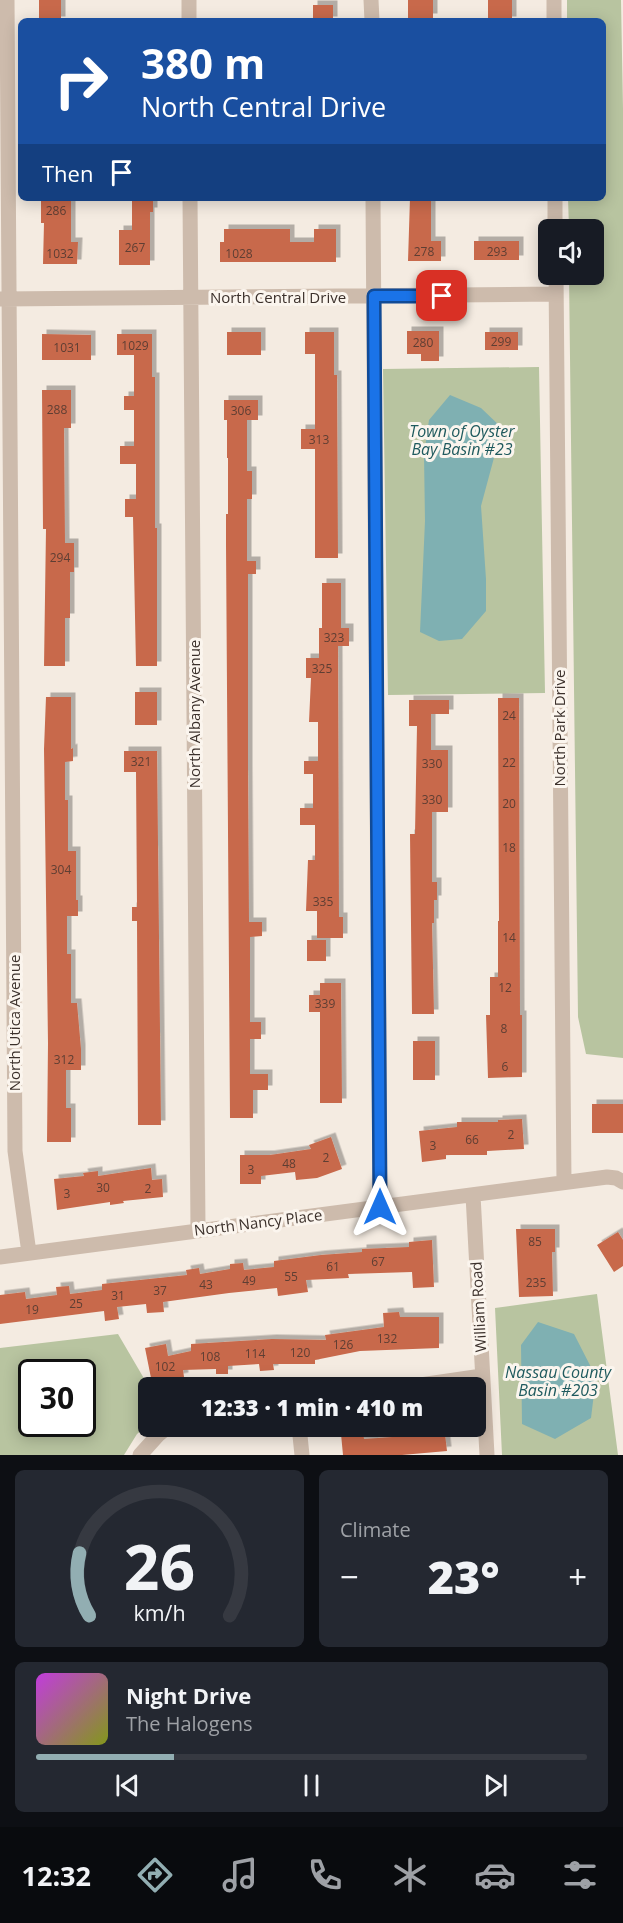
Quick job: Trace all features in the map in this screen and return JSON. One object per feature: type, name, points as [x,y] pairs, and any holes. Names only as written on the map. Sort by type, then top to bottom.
[{"type":"street","name":"North Utica Avenue","points":[[8,0],[5,299],[15,1151],[29,1253]]},
{"type":"street","points":[[189,0],[189,18]]},
{"type":"street","points":[[372,0],[372,18]]},
{"type":"street","points":[[554,0],[554,18]]},
{"type":"street","name":"North Albany Avenue","points":[[190,201],[198,1230]]},
{"type":"street","points":[[373,201],[380,1207]]},
{"type":"street","points":[[555,201],[555,219]]},
{"type":"street","name":"North Park Drive","points":[[556,285],[564,1182]]},
{"type":"street","name":"North Central Drive","points":[[5,299],[556,294]]},
{"type":"street","name":"North Nancy Place","points":[[0,1257],[564,1182],[607,1177],[623,1182]]},
{"type":"street","name":"William Road","points":[[473,1195],[487,1455]]},
{"type":"street","points":[[475,1377],[482,1376]]},
{"type":"street","points":[[140,1455],[156,1437]]},
{"type":"street","points":[[300,1437],[302,1455]]},
{"type":"green space","points":[[567,0],[621,0],[623,1058],[586,1054],[578,1017],[569,285],[604,285],[604,219],[569,219],[568,201],[606,201],[606,18],[567,18]]},
{"type":"green space","points":[[539,367],[545,693],[388,695],[383,369]]},
{"type":"green space","points":[[597,1294],[618,1455],[502,1455],[495,1308]]},
{"type":"green space","points":[[118,1334],[143,1377],[138,1377],[138,1433],[124,1455],[0,1455],[0,1348]]},
{"type":"water","name":"Town of Oyster Bay Basin #23","points":[[450,395],[481,408],[502,428],[481,506],[486,611],[462,639],[439,641],[420,632],[425,521],[424,455],[429,420]]},
{"type":"water","name":"Nassau County Basin #203","points":[[538,1322],[574,1334],[596,1377],[591,1418],[555,1439],[522,1424],[521,1345]]},
{"type":"building","points":[[39,0],[61,0],[61,18],[39,18]]},
{"type":"building","points":[[408,0],[433,0],[433,18],[408,18]]},
{"type":"building","points":[[488,0],[512,0],[512,18],[488,18]]},
{"type":"building","points":[[313,5],[333,5],[333,18],[313,18]]},
{"type":"building","points":[[41,201],[71,201],[71,242],[78,242],[77,264],[43,264],[44,223],[41,223]]},
{"type":"building","points":[[132,201],[153,201],[153,212],[150,212],[150,265],[119,265],[119,230],[132,230]]},
{"type":"building","points":[[410,201],[431,201],[431,241],[441,241],[441,261],[408,261]]},
{"type":"building","points":[[224,229],[290,229],[290,242],[314,242],[314,229],[336,229],[336,262],[220,262],[220,242],[224,242]]},
{"type":"building","points":[[474,241],[519,241],[519,260],[474,260]]},
{"type":"building","points":[[407,331],[439,331],[439,361],[421,361],[421,354],[407,354]]},
{"type":"building","points":[[227,332],[261,332],[261,355],[227,355]]},
{"type":"building","points":[[305,332],[334,332],[334,375],[337,375],[338,558],[315,558],[315,449],[301,449],[301,429],[315,429],[315,354],[305,354]]},
{"type":"building","points":[[485,332],[518,332],[518,350],[485,350]]},
{"type":"building","points":[[42,334],[91,335],[91,360],[42,360]]},
{"type":"building","points":[[117,334],[152,334],[152,377],[155,377],[157,666],[136,666],[133,517],[125,517],[125,499],[136,499],[136,464],[120,464],[120,446],[134,446],[134,410],[124,410],[124,396],[134,396],[134,355],[117,355]]},
{"type":"building","points":[[42,390],[71,390],[71,428],[64,428],[65,543],[74,543],[74,572],[70,572],[70,618],[65,618],[65,666],[44,666],[46,529],[43,529]]},
{"type":"building","points":[[224,400],[258,400],[258,420],[247,420],[247,471],[252,471],[252,499],[247,499],[247,561],[256,561],[256,574],[248,574],[249,922],[262,922],[262,936],[250,937],[250,1022],[261,1022],[261,1039],[250,1039],[250,1074],[268,1074],[268,1090],[253,1090],[253,1118],[230,1118],[226,544],[228,458]]},
{"type":"building","points":[[322,583],[341,583],[341,628],[349,628],[349,646],[338,646],[339,917],[343,917],[343,938],[317,938],[317,911],[306,911],[308,860],[315,860],[315,825],[300,825],[300,808],[313,808],[313,774],[304,774],[304,761],[318,761],[318,722],[309,722],[311,678],[306,678],[306,658],[319,658]]},
{"type":"building","points":[[135,692],[157,692],[157,725],[135,725]]},
{"type":"building","points":[[46,697],[71,697],[73,761],[65,762],[65,800],[68,800],[68,851],[76,851],[78,916],[67,916],[67,954],[71,954],[71,1003],[77,1003],[81,1070],[66,1070],[66,1108],[71,1108],[71,1142],[47,1142],[44,749]]},
{"type":"building","points":[[498,698],[519,698],[522,1077],[488,1078],[486,1015],[490,1015],[490,977],[498,977]]},
{"type":"building","points":[[409,700],[449,700],[449,714],[431,714],[431,750],[448,750],[448,812],[432,812],[432,882],[437,882],[437,900],[434,900],[434,923],[432,923],[434,1014],[412,1014],[410,834],[415,834],[417,726],[409,726]]},
{"type":"building","points":[[124,751],[157,751],[161,1125],[138,1125],[137,921],[132,921],[132,907],[137,907],[136,772],[124,772]]},
{"type":"building","points":[[307,940],[326,940],[326,961],[307,961]]},
{"type":"building","points":[[320,983],[341,983],[342,1103],[320,1103],[320,1012],[309,1012],[309,995],[320,995]]},
{"type":"building","points":[[413,1041],[435,1041],[435,1080],[413,1080]]},
{"type":"building","points":[[592,1104],[623,1104],[623,1133],[592,1133]]},
{"type":"building","points":[[522,1119],[524,1149],[487,1151],[487,1155],[446,1155],[446,1159],[422,1162],[419,1131],[457,1127],[457,1122],[498,1122],[498,1120]]},
{"type":"building","points":[[331,1137],[342,1169],[317,1178],[296,1180],[295,1172],[261,1176],[261,1184],[240,1184],[240,1155],[270,1155],[311,1149],[309,1145]]},
{"type":"building","points":[[151,1168],[152,1180],[162,1179],[163,1197],[57,1210],[54,1179],[84,1176],[83,1173],[98,1171],[98,1176]]},
{"type":"building","points":[[516,1229],[555,1229],[555,1252],[552,1252],[553,1296],[519,1297]]},
{"type":"building","points":[[618,1232],[623,1240],[623,1266],[614,1272],[597,1245]]},
{"type":"building","points":[[432,1240],[434,1287],[413,1288],[412,1272],[348,1274],[349,1278],[306,1280],[308,1292],[278,1296],[277,1288],[163,1302],[164,1312],[147,1313],[146,1304],[117,1307],[119,1319],[105,1321],[104,1311],[0,1324],[0,1295],[25,1292],[26,1299],[57,1295],[56,1287],[69,1286],[70,1294],[102,1290],[102,1284],[187,1275],[186,1270],[199,1268],[200,1274],[230,1269],[230,1264],[243,1263],[244,1270],[274,1267],[274,1261],[362,1252],[362,1249],[409,1247],[409,1242]]},
{"type":"building","points":[[399,1312],[400,1317],[439,1317],[439,1348],[360,1351],[315,1360],[315,1364],[273,1364],[274,1370],[260,1371],[259,1364],[228,1366],[228,1374],[216,1374],[216,1369],[183,1370],[184,1377],[151,1377],[145,1348],[166,1344],[168,1356],[191,1351],[191,1344],[272,1339],[326,1340],[325,1335],[384,1327],[383,1313]]},
{"type":"building","points":[[341,1437],[364,1437],[364,1439],[445,1437],[447,1451],[402,1455],[343,1455]]},
{"type":"route","points":[[380,1207],[374,296],[442,296]]}]
